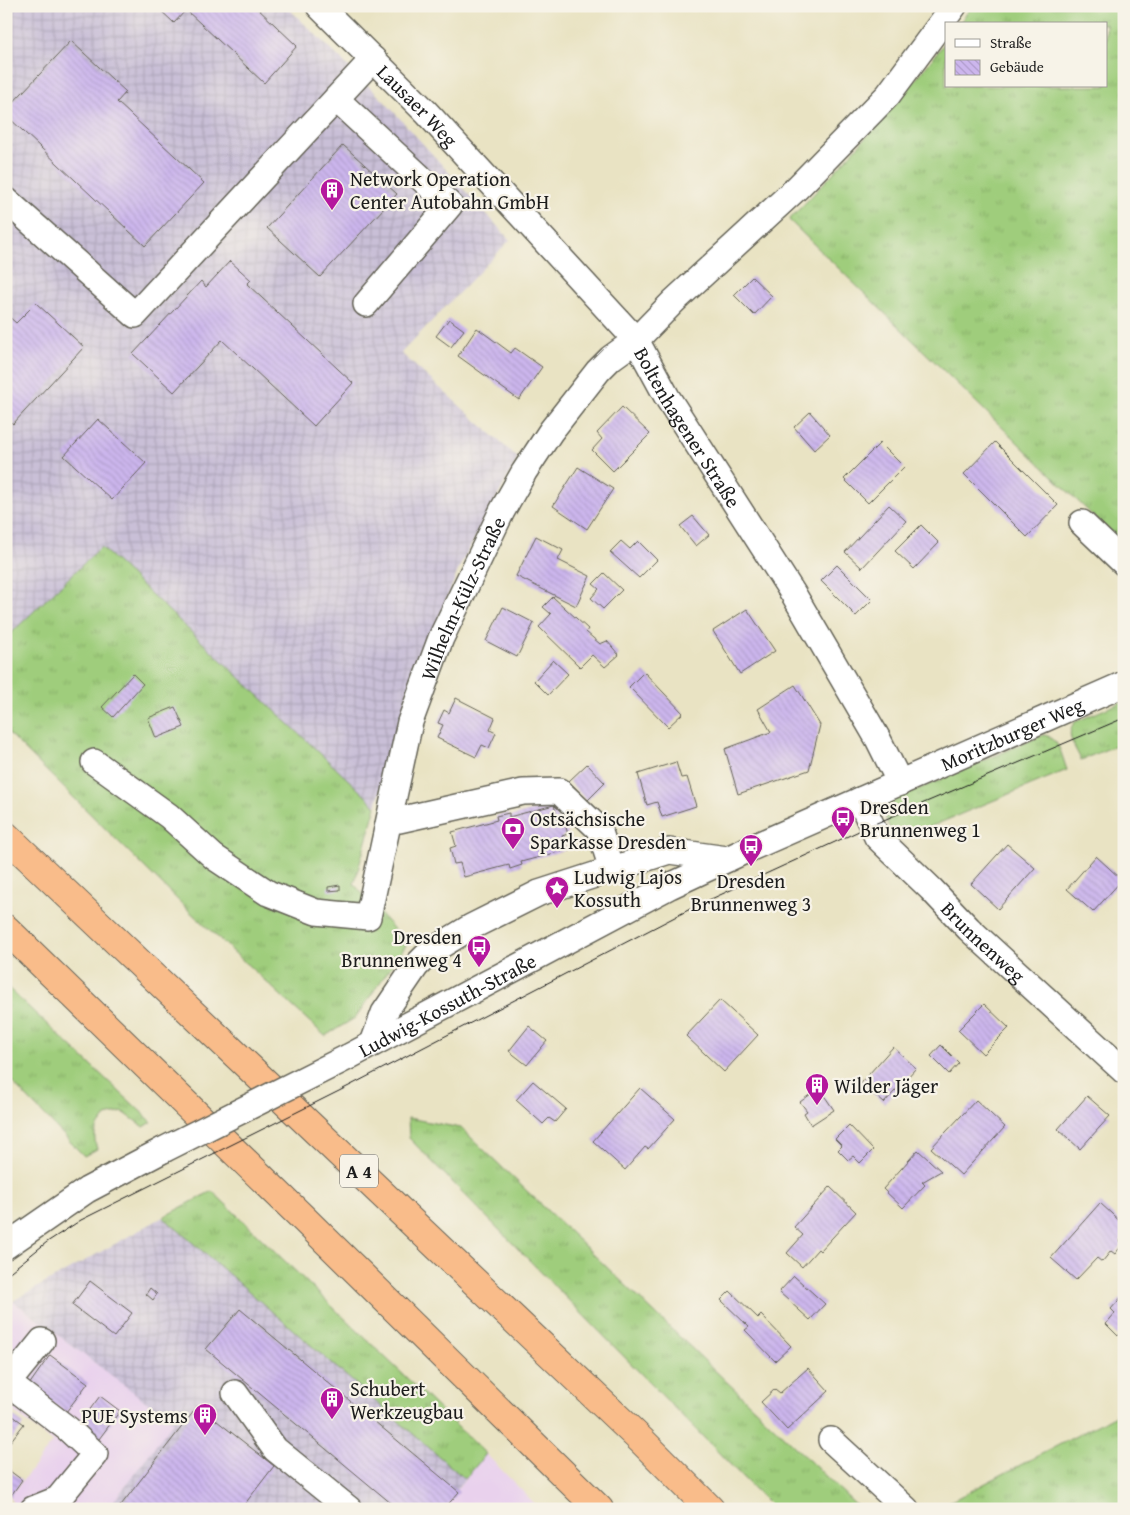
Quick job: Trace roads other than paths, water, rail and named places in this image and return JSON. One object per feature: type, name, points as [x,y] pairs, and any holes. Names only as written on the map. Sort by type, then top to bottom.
[{"type":"highway","name":"A 4","points":[[6,836],[642,1441],[710,1509]]},
{"type":"highway","points":[[6,929],[599,1509]]},
{"type":"street","name":"Lausaer Weg","points":[[319,6],[426,112],[602,304],[629,330],[636,340]]},
{"type":"street","name":"Boltenhagener Straße","points":[[900,783],[878,739],[794,595],[667,397],[636,340],[674,301],[797,188],[888,96],[954,6]]},
{"type":"street","points":[[6,200],[135,315],[373,59]]},
{"type":"street","points":[[336,99],[450,205],[366,304]]},
{"type":"street","name":"Wilhelm-Külz-Straße","points":[[94,762],[169,816],[214,857],[268,893],[316,912],[368,917],[410,722],[441,638],[502,511],[550,431],[611,358],[636,340]]},
{"type":"street","points":[[1082,523],[1124,563]]},
{"type":"street","name":"Moritzburger Weg","points":[[900,783],[1124,684]]},
{"type":"street","name":"Ludwig-Kossuth-Straße","points":[[6,1246],[87,1190],[374,1044],[670,886],[900,783]]},
{"type":"street","points":[[390,819],[399,820],[523,792],[559,791],[599,829],[612,869]]},
{"type":"street","name":"Brunnenweg","points":[[860,800],[876,836],[931,888],[969,929],[1124,1071]]},
{"type":"street","points":[[374,1044],[384,1013],[416,966],[430,952],[471,927],[539,893],[669,851],[727,860]]},
{"type":"street","points":[[33,1509],[58,1498],[95,1454],[68,1429],[8,1383],[42,1341]]},
{"type":"street","points":[[235,1393],[275,1449],[349,1509]]},
{"type":"street","points":[[831,1440],[906,1509]]},
{"type":"tram line","points":[[6,1275],[47,1242],[81,1220],[349,1086],[696,906],[872,825],[1124,718]]},
{"type":"place","name":"Network Operation Center Autobahn GmbH","points":[[332,211]]},
{"type":"place","name":"Dresden Brunnenweg 1","points":[[843,839]]},
{"type":"place","name":"Ostsächsische Sparkasse Dresden","points":[[513,850]]},
{"type":"place","name":"Dresden Brunnenweg 3","points":[[751,867]]},
{"type":"place","name":"Ludwig Lajos Kossuth","points":[[557,909]]},
{"type":"place","name":"Dresden Brunnenweg 4","points":[[479,968]]},
{"type":"place","name":"Wilder Jäger","points":[[817,1106]]},
{"type":"place","name":"Schubert Werkzeugbau","points":[[332,1420]]},
{"type":"place","name":"PUE Systems","points":[[205,1436]]}]
